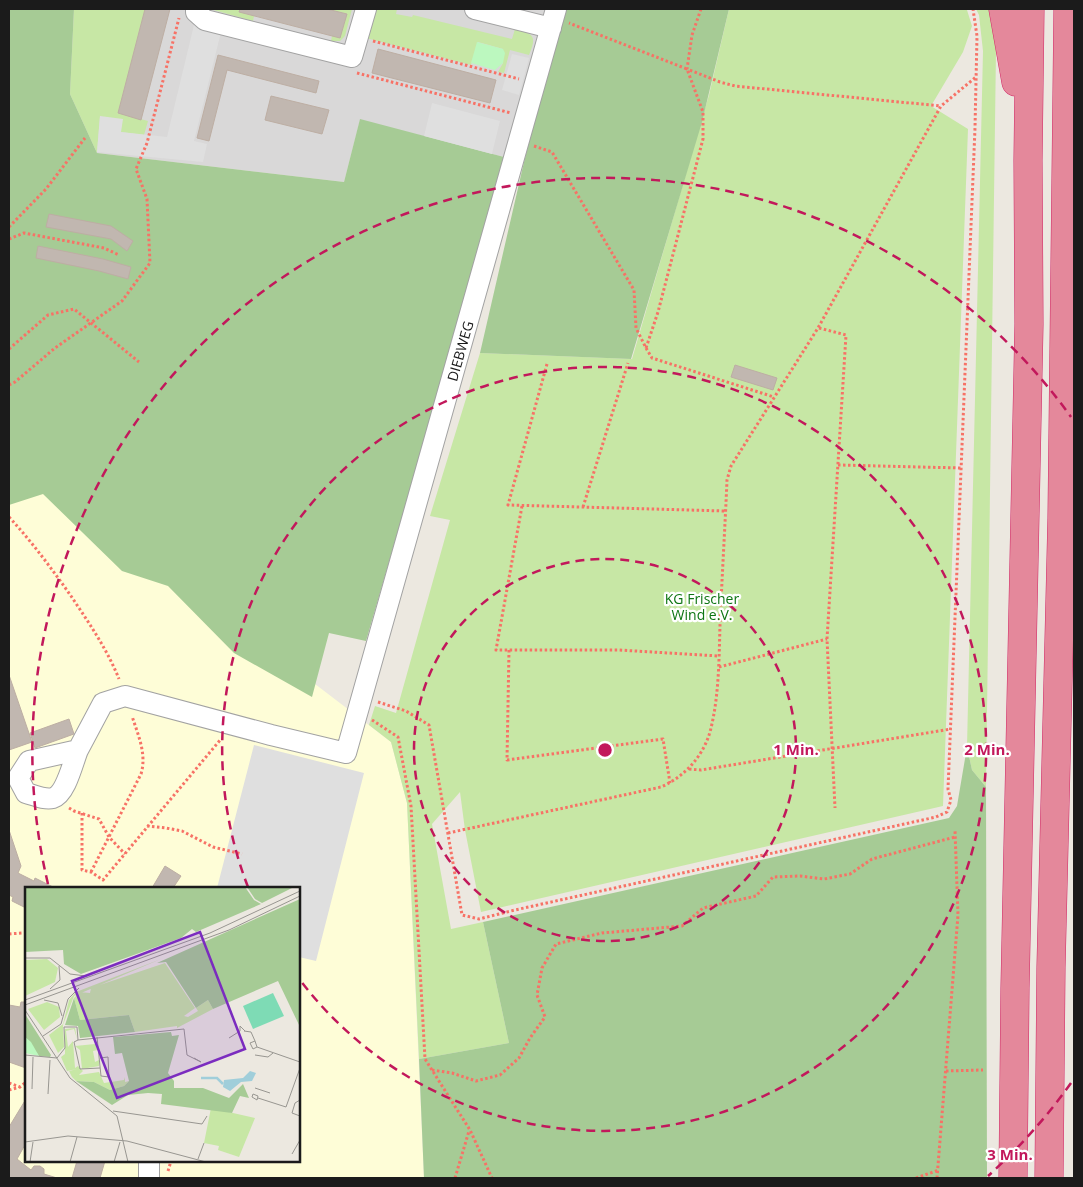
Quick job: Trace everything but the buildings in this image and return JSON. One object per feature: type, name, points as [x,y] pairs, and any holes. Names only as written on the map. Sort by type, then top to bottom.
[{"type":"highway","points":[[1003,9],[1028,160]]},
{"type":"highway","points":[[1013,1178],[1015,978],[1029,334],[1028,160],[1030,9]]},
{"type":"highway","points":[[1049,1178],[1051,967],[1062,518],[1068,9]]},
{"type":"highway","points":[[1066,185],[1074,150]]},
{"type":"street","points":[[196,9],[196,12],[205,20],[352,57],[366,9]]},
{"type":"street","points":[[475,9],[554,18]]},
{"type":"street","name":"DIEBWEG","points":[[232,725],[346,753],[359,708],[360,671],[554,18]]},
{"type":"street","points":[[78,750],[29,761],[18,778],[26,793],[42,798],[54,798],[63,789],[78,750],[103,703],[125,696],[232,725]]},
{"type":"street","points":[[149,1162],[149,1178]]},
{"type":"path","points":[[9,385],[55,348],[122,301],[150,263],[147,199],[136,169],[147,143],[182,9]]},
{"type":"path","points":[[646,348],[658,312],[703,139],[703,112],[687,69],[692,35],[702,9]]},
{"type":"path","points":[[359,708],[406,711],[429,725],[462,915],[479,919],[936,817],[946,812],[951,800],[948,789],[950,729],[976,77],[977,36],[973,9]]},
{"type":"path","points":[[554,18],[720,82],[735,86],[941,106]]},
{"type":"path","points":[[358,37],[535,83]]},
{"type":"path","points":[[352,57],[350,71],[526,117]]},
{"type":"path","points":[[448,833],[661,787],[670,783],[689,769],[701,752],[711,729],[719,667],[725,511],[727,480],[731,466],[818,328],[941,106],[976,77]]},
{"type":"path","points":[[9,227],[46,189],[84,138]]},
{"type":"path","points":[[519,141],[552,152],[634,290],[636,328],[652,358],[774,397]]},
{"type":"path","points":[[9,240],[24,233],[104,248],[120,255]]},
{"type":"path","points":[[9,349],[48,315],[74,309],[139,362]]},
{"type":"path","points":[[818,328],[846,335],[827,639],[835,808]]},
{"type":"path","points":[[583,507],[628,363]]},
{"type":"path","points":[[547,364],[508,505],[725,511]]},
{"type":"path","points":[[838,465],[961,468]]},
{"type":"path","points":[[522,506],[496,650],[619,650],[719,656]]},
{"type":"path","points":[[9,517],[52,570],[94,631],[113,665],[142,750],[144,764],[141,774],[91,872]]},
{"type":"path","points":[[719,667],[827,639]]},
{"type":"path","points":[[508,650],[507,760],[662,739],[670,783]]},
{"type":"path","points":[[359,708],[398,737],[411,806],[425,1059],[470,1130],[492,1178]]},
{"type":"path","points":[[82,813],[82,870],[91,872],[103,880],[232,725]]},
{"type":"path","points":[[689,769],[701,770],[950,729]]},
{"type":"path","points":[[54,798],[74,811],[99,819],[108,837],[125,854]]},
{"type":"path","points":[[146,826],[182,831],[213,847],[242,854]]},
{"type":"path","points":[[937,1178],[958,915],[955,830]]},
{"type":"path","points":[[432,1070],[452,1073],[476,1081],[500,1075],[519,1058],[545,1017],[537,995],[542,968],[556,944],[602,933],[682,926],[703,908],[756,896],[773,877],[800,876],[824,879],[850,874],[872,859],[955,838]]},
{"type":"path","points":[[9,934],[22,933]]},
{"type":"path","points":[[946,1070],[983,1070]]},
{"type":"path","points":[[9,1083],[20,1087]]},
{"type":"path","points":[[9,1090],[20,1087],[25,1083]]},
{"type":"path","points":[[456,1178],[470,1130]]},
{"type":"path","points":[[916,1178],[939,1170]]},
{"type":"shaded area","points":[[9,9],[74,9],[70,94],[97,153],[344,182],[360,119],[504,157],[453,342],[366,641],[329,633],[312,697],[234,653],[168,586],[122,571],[43,494],[9,505]]},
{"type":"shaded area","points":[[74,9],[563,9],[524,162],[360,120],[344,182],[97,153]]},
{"type":"shaded area","points":[[563,9],[729,9],[702,122],[631,359],[480,353],[524,162]]},
{"type":"shaded area","points":[[194,25],[221,32],[194,141],[207,144],[203,162],[97,152],[100,116],[123,119],[121,132],[167,137]]},
{"type":"shaded area","points":[[512,54],[529,58],[519,95],[502,90]]},
{"type":"shaded area","points":[[432,103],[500,121],[492,154],[424,136]]},
{"type":"shaded area","points":[[9,459],[391,742],[407,803],[424,1178],[9,1178]]},
{"type":"shaded area","points":[[254,745],[364,773],[316,961],[300,957],[300,887],[217,887]]},
{"type":"shaded area","points":[[967,747],[972,770],[986,787],[987,1178],[424,1178],[419,1059],[509,1043],[483,922],[949,818],[957,806]]},
{"type":"green space","points":[[74,9],[145,9],[118,113],[148,121],[144,135],[121,132],[100,116],[97,153],[70,94]]},
{"type":"green space","points":[[210,9],[240,9],[239,11],[254,16],[253,21]]},
{"type":"green space","points":[[327,9],[352,9],[345,36],[340,41],[331,41],[332,36],[340,37],[347,14]]},
{"type":"green space","points":[[373,9],[397,9],[396,14],[412,17],[413,15],[512,39],[515,29],[530,34],[533,44],[529,55],[510,50],[504,73],[498,72],[503,63],[503,49],[478,42],[471,65],[366,38]]},
{"type":"green space","name":"KG Frischer Wind e.V.","points":[[729,9],[958,9],[967,10],[972,26],[963,52],[931,106],[968,129],[943,806],[481,912],[465,830],[460,792],[432,824],[451,929],[483,922],[509,1043],[419,1059],[407,803],[391,742],[369,725],[375,706],[396,713],[450,520],[430,516],[480,353],[632,359],[709,95]]},
{"type":"green space","points":[[976,9],[989,9],[996,50],[986,787],[972,770],[967,747],[983,51],[979,15]]},
{"type":"green space","points":[[477,42],[503,49],[505,53],[503,63],[495,70],[471,63]]}]
